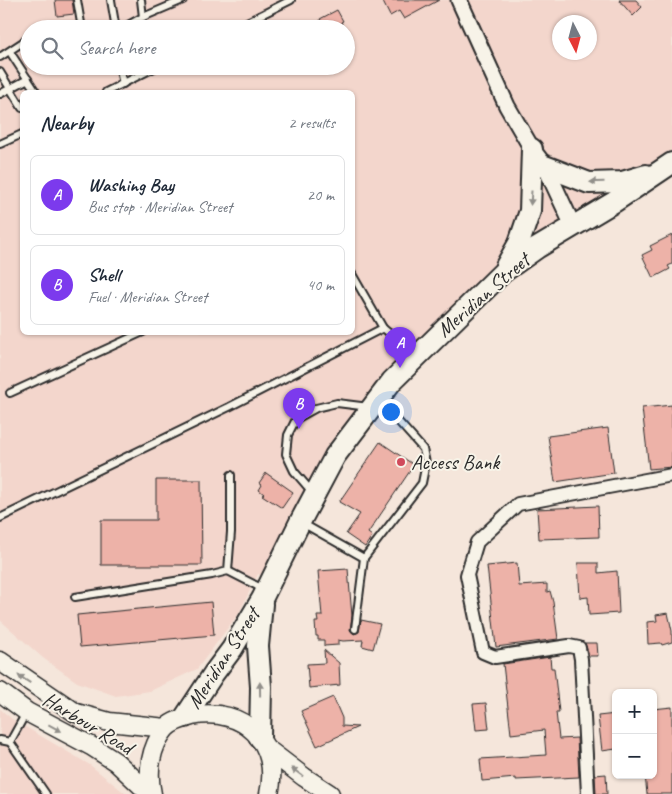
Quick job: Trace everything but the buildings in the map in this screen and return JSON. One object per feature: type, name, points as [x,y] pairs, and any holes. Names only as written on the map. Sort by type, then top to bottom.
[{"type":"main road","points":[[503,272],[520,243],[530,211],[532,149]]},
{"type":"main road","points":[[545,166],[589,183],[622,182],[667,167]]},
{"type":"main road","name":"Meridian Street","points":[[184,718],[214,672],[232,649],[264,595],[335,456],[392,381],[503,272],[536,248],[667,167]]},
{"type":"main road","name":"Meridian Street","points":[[263,743],[258,646],[264,595]]},
{"type":"main road","name":"Harbour Road","points":[[0,662],[76,713],[109,722],[166,728]]},
{"type":"main road","name":"Harbour Road","points":[[0,692],[26,712],[91,746],[116,762],[151,794]]},
{"type":"main road","points":[[151,794],[148,779],[150,762],[156,745],[166,728],[184,718],[211,714],[224,715],[238,720],[249,727],[263,743],[304,777],[330,794]]},
{"type":"main road","points":[[263,743],[271,764],[272,781],[268,794]]},
{"type":"street","points":[[459,0],[507,106],[532,149],[545,166],[573,226]]},
{"type":"street","points":[[588,794],[579,648],[569,646],[502,657],[487,655],[483,652],[467,575],[477,542],[518,504],[672,475]]},
{"type":"lane","points":[[77,0],[80,20]]},
{"type":"lane","points":[[111,0],[114,20]]},
{"type":"lane","points":[[141,0],[143,17]]},
{"type":"lane","points":[[137,20],[183,0]]},
{"type":"lane","points":[[251,20],[290,0]]},
{"type":"lane","points":[[0,57],[20,45]]},
{"type":"lane","points":[[10,52],[20,67]]},
{"type":"lane","points":[[0,72],[20,105]]},
{"type":"lane","points":[[25,75],[35,90]]},
{"type":"lane","points":[[122,75],[124,84]]},
{"type":"lane","points":[[110,90],[141,75]]},
{"type":"lane","points":[[0,94],[28,79]]},
{"type":"lane","points":[[0,144],[20,135]]},
{"type":"lane","points":[[355,279],[382,328],[417,356]]},
{"type":"lane","points":[[0,518],[229,407],[382,328]]},
{"type":"lane","points":[[10,393],[136,335]]},
{"type":"lane","points":[[314,495],[294,471],[286,454],[288,435],[296,419],[316,408],[337,402],[375,403],[423,449],[426,463],[422,483],[364,558],[355,629]]},
{"type":"lane","points":[[228,571],[231,532],[231,475]]},
{"type":"lane","points":[[300,522],[364,558]]},
{"type":"lane","points":[[75,597],[228,571],[264,595]]},
{"type":"lane","points":[[10,742],[26,712]]},
{"type":"lane","points":[[0,740],[10,742],[46,794]]},
{"type":"shaded area","points":[[0,0],[672,0],[672,165],[503,279],[406,371],[353,437],[275,581],[258,574],[239,613],[197,669],[150,691],[116,696],[77,682],[43,658],[0,620]]},
{"type":"shaded area","points":[[0,709],[12,719],[90,765],[126,794],[0,794]]},
{"type":"place","name":"Washing Bay","points":[[400,368]]},
{"type":"place","name":"Shell","points":[[299,429]]},
{"type":"place","name":"Access Bank","points":[[401,462]]}]
